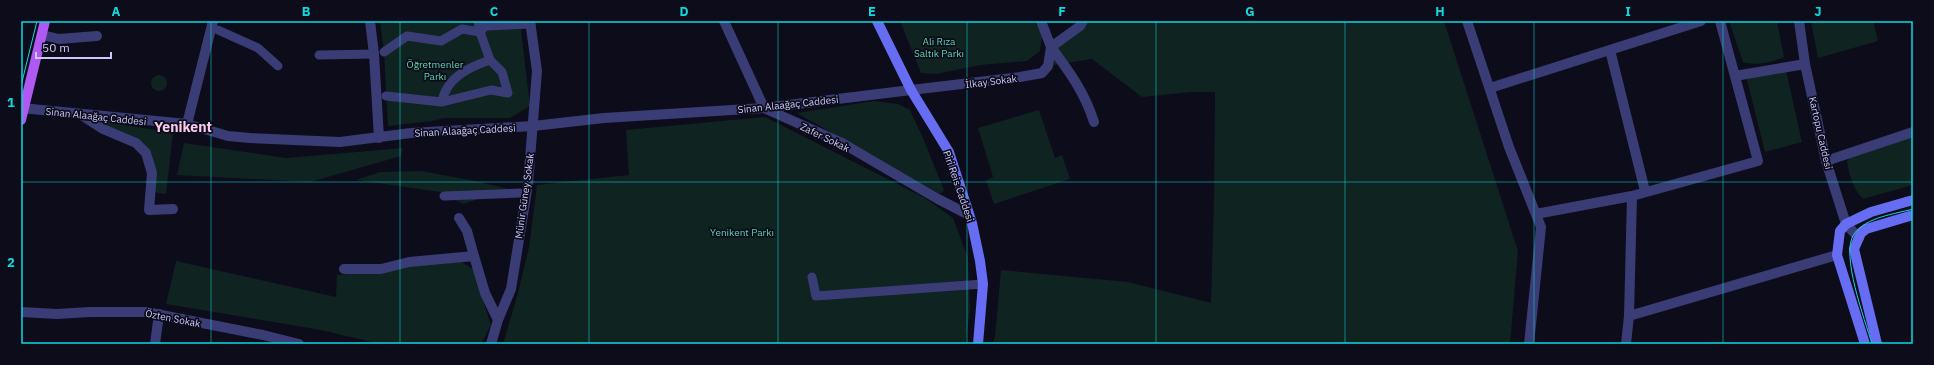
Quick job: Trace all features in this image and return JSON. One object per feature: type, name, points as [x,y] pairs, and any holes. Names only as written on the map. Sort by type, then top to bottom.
[{"type":"main road","points":[[21,120],[22,108],[45,21]]},
{"type":"main road","name":"Piri Reis Caddesi","points":[[877,21],[911,90],[949,152],[969,215],[980,261],[982,284],[978,344]]},
{"type":"main road","points":[[1863,343],[1837,256],[1839,236],[1846,224],[1871,212],[1913,200]]},
{"type":"main road","points":[[1876,344],[1854,249],[1859,238],[1866,229],[1913,215]]},
{"type":"street","points":[[187,124],[213,21]]},
{"type":"street","points":[[370,21],[379,53],[379,138]]},
{"type":"street","points":[[386,96],[442,102],[491,90],[508,93],[502,72],[490,60],[480,32],[478,21]]},
{"type":"street","points":[[724,21],[764,108]]},
{"type":"street","points":[[1041,21],[1051,47],[1075,79],[1088,104],[1094,122]]},
{"type":"street","points":[[1051,47],[1080,26],[1083,21]]},
{"type":"street","points":[[1467,21],[1509,147],[1541,227],[1529,344]]},
{"type":"street","points":[[1490,88],[1701,21]]},
{"type":"street","points":[[1536,214],[1632,196],[1645,191],[1758,161],[1720,21]]},
{"type":"street","name":"Kartopu Caddesi","points":[[1799,21],[1805,64],[1826,161],[1846,224],[1859,238]]},
{"type":"street","points":[[480,32],[485,26],[530,22]]},
{"type":"street","name":"Münir Güney Sokak","points":[[491,344],[498,320],[510,289],[528,184],[536,71],[530,22]]},
{"type":"street","points":[[320,55],[379,53],[407,36],[441,40],[462,28],[480,32]]},
{"type":"street","points":[[218,30],[258,48],[278,66]]},
{"type":"street","points":[[42,35],[59,39],[96,36]]},
{"type":"street","name":"İlkay Sokak","points":[[911,90],[1042,73],[1048,66],[1051,47]]},
{"type":"street","points":[[1610,50],[1645,191]]},
{"type":"street","points":[[442,102],[444,92],[463,72],[490,60]]},
{"type":"street","points":[[1735,76],[1805,64]]},
{"type":"street","name":"Sinan Alaağaç Caddesi","points":[[22,108],[187,124],[228,136],[277,140],[340,142],[419,133],[533,126],[604,118],[764,108],[911,90]]},
{"type":"street","name":"Zafer Sokak","points":[[764,108],[842,144],[969,215]]},
{"type":"street","points":[[80,114],[103,128],[136,143],[146,153],[152,173],[149,210],[173,209]]},
{"type":"street","points":[[1826,161],[1913,132]]},
{"type":"street","points":[[444,196],[520,193]]},
{"type":"street","points":[[1626,344],[1629,316],[1632,196]]},
{"type":"street","points":[[459,218],[467,231],[485,293],[498,320]]},
{"type":"street","points":[[344,269],[381,269],[409,262],[474,256]]},
{"type":"street","points":[[1629,316],[1837,256]]},
{"type":"street","points":[[812,277],[816,296],[982,284]]},
{"type":"street","name":"Özten Sokak","points":[[21,312],[57,314],[90,312],[146,312],[263,335],[299,344]]},
{"type":"street","points":[[155,344],[159,314]]},
{"type":"green space","name":"Öğretmenler Parkı","points":[[380,21],[520,21],[530,106],[510,118],[444,118],[432,121],[388,126],[384,52]]},
{"type":"green space","name":"Ali Rıza Saltık Parkı","points":[[900,21],[1035,21],[1042,36],[1040,51],[1027,61],[980,65],[936,74],[921,73]]},
{"type":"green space","points":[[1083,21],[1444,21],[1518,251],[1510,344],[992,344],[995,337],[1001,270],[1128,282],[1211,303],[1215,92],[1191,92],[1142,97],[1092,59],[1048,66],[1051,47]]},
{"type":"green space","points":[[1729,21],[1777,21],[1784,57],[1764,63],[1753,64],[1743,62]]},
{"type":"green space","points":[[1811,21],[1873,21],[1878,41],[1818,58]]},
{"type":"green space","points":[[1786,70],[1802,142],[1765,152],[1747,80],[1749,76]]},
{"type":"green space","points":[[156,75],[162,75],[167,80],[165,89],[162,91],[156,91],[151,86],[151,80]]},
{"type":"green space","points":[[874,101],[898,104],[910,110],[944,190],[940,194],[797,113]]},
{"type":"green space","points":[[1039,110],[1055,158],[1062,155],[1070,179],[994,204],[986,180],[993,177],[978,128]]},
{"type":"green space","name":"Yenikent Parkı","points":[[765,117],[925,198],[953,218],[968,258],[970,310],[965,344],[503,344],[518,293],[529,247],[537,185],[629,175],[626,130]]},
{"type":"green space","points":[[94,120],[173,133],[166,194],[154,192],[152,154],[126,135]]},
{"type":"green space","points":[[1913,136],[1913,185],[1863,199],[1852,182],[1847,161],[1851,156]]},
{"type":"green space","points":[[184,143],[286,158],[403,148],[401,156],[310,182],[177,175]]},
{"type":"green space","points":[[421,171],[509,189],[463,204],[440,192],[356,180],[380,172]]},
{"type":"green space","points":[[176,261],[336,297],[337,275],[389,271],[410,264],[460,261],[473,269],[491,325],[481,344],[380,344],[321,330],[166,304]]},
{"type":"tram line","points":[[21,86],[37,21]]},
{"type":"tram line","points":[[1872,344],[1855,288],[1850,256],[1850,243],[1854,234],[1859,228],[1873,220],[1913,209]]},
{"type":"district","name":"Yenikent","points":[[183,127]]}]
